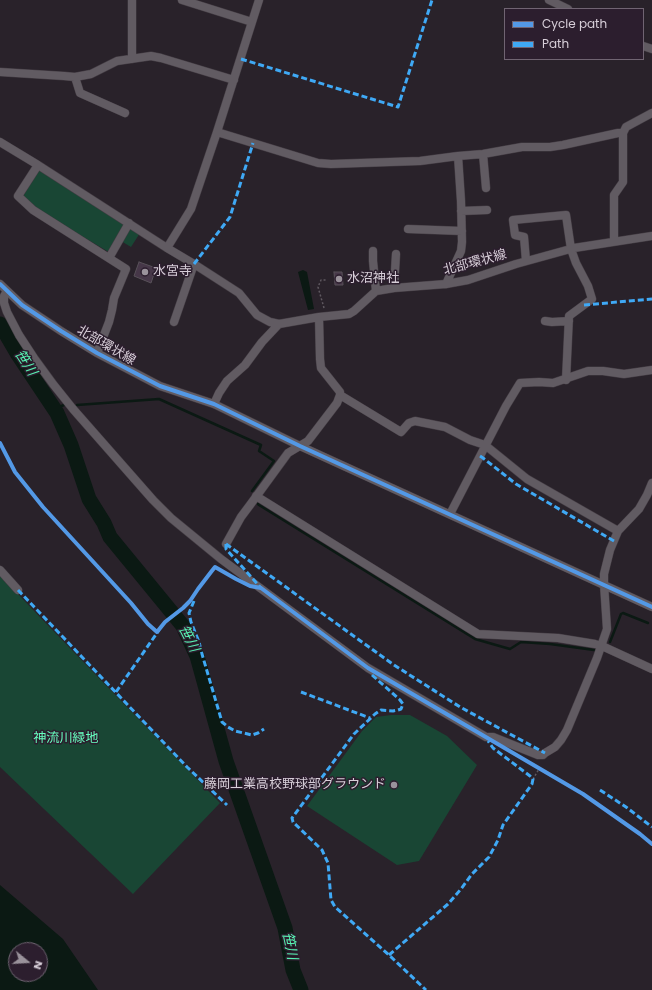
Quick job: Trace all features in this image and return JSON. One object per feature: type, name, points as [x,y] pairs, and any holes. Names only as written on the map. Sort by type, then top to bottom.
[{"type":"street","points":[[132,0],[132,59]]},
{"type":"street","points":[[182,0],[252,22]]},
{"type":"street","points":[[167,248],[191,209],[259,0]]},
{"type":"street","points":[[549,0],[566,8]]},
{"type":"street","points":[[0,72],[75,77],[91,74],[117,61],[151,56],[234,80]]},
{"type":"street","points":[[75,77],[80,93],[125,113]]},
{"type":"street","points":[[614,242],[614,195],[623,182],[623,133],[626,127],[652,113]]},
{"type":"street","points":[[217,132],[318,164],[420,161],[483,154],[522,147],[563,146],[623,133]]},
{"type":"street","points":[[0,142],[194,264],[239,294],[257,316],[270,322],[279,324],[354,312],[376,291],[372,261],[373,251]]},
{"type":"street","points":[[483,154],[486,188]]},
{"type":"street","points":[[446,284],[461,252],[462,231],[458,156]]},
{"type":"street","points":[[38,165],[18,196],[33,210],[126,269],[114,298],[109,322],[97,353]]},
{"type":"street","points":[[461,211],[487,210]]},
{"type":"street","points":[[526,261],[524,237],[515,235],[513,220],[566,215],[571,249],[576,263],[588,286],[592,299],[569,316],[566,380]]},
{"type":"street","points":[[109,258],[129,223]]},
{"type":"street","points":[[408,229],[462,231]]},
{"type":"street","name":"北部環状線","points":[[376,291],[446,284],[468,280],[526,261],[571,249],[652,236]]},
{"type":"street","points":[[394,288],[396,254]]},
{"type":"street","points":[[174,322],[194,264]]},
{"type":"street","name":"北部環状線","points":[[0,284],[22,305],[61,331],[97,353],[160,386],[214,404],[300,446],[652,607]]},
{"type":"street","points":[[7,291],[4,296],[4,303],[7,312],[30,353],[53,384],[153,500],[193,536],[368,668],[486,737],[493,737],[538,755],[543,755],[555,747],[567,730],[608,629],[604,584],[604,574],[607,561],[618,531],[639,509],[648,495],[652,483]]},
{"type":"street","points":[[322,316],[321,368],[340,392],[340,395],[401,432],[409,424],[415,421],[445,427],[485,446],[527,479],[618,531]]},
{"type":"street","points":[[545,321],[569,321]]},
{"type":"street","points":[[214,404],[219,392],[227,381],[245,365],[262,342],[279,324]]},
{"type":"street","points":[[450,514],[506,406],[520,383],[553,383],[566,380],[588,371],[603,371],[624,374],[652,370]]},
{"type":"street","points":[[226,544],[241,517],[288,453],[308,441],[337,403],[340,395]]},
{"type":"street","points":[[256,496],[478,634],[558,638],[596,644],[652,669]]},
{"type":"street","points":[[0,570],[18,590]]},
{"type":"path","points":[[322,316],[318,287],[320,280],[326,280]]},
{"type":"path","points":[[533,779],[538,768],[545,772]]},
{"type":"green space","points":[[40,169],[123,222],[124,227],[111,251],[107,251],[27,202],[23,196]]},
{"type":"green space","points":[[132,227],[140,233],[131,247],[121,241],[128,228]]},
{"type":"green space","name":"神流川緑地","points":[[0,575],[220,803],[133,894],[0,767]]},
{"type":"green space","name":"藤岡工業高校野球部グラウンド","points":[[410,715],[447,736],[477,765],[419,861],[397,865],[307,806],[362,731],[376,717]]},
{"type":"shaded area","points":[[303,270],[307,272],[314,309],[308,310],[298,272]]},
{"type":"shaded area","points":[[0,885],[63,939],[98,990],[0,990]]},
{"type":"building","name":"水宮寺","points":[[139,262],[156,268],[151,283],[134,276]]},
{"type":"building","name":"水沼神社","points":[[334,272],[342,272],[343,285],[335,285]]},
{"type":"waterway","name":"笹川","points":[[0,324],[17,353],[57,413],[71,445],[89,499],[104,523],[110,537],[183,626],[197,656],[226,761],[285,928],[293,970],[301,990]]},
{"type":"waterway","points":[[77,405],[159,399],[261,445],[259,451],[274,461],[252,491]]},
{"type":"waterway","points":[[54,409],[64,405]]},
{"type":"waterway","points":[[258,504],[475,639],[510,649],[521,642],[594,650]]},
{"type":"waterway","points":[[610,642],[621,614],[623,613],[648,623]]},
{"type":"marked path","points":[[241,59],[398,107],[432,0]]},
{"type":"marked path","points":[[194,264],[230,217],[253,143]]},
{"type":"marked path","points":[[584,305],[652,299]]},
{"type":"marked path","points":[[480,456],[516,484],[614,541]]},
{"type":"marked path","points":[[226,544],[394,665],[460,707],[545,753]]},
{"type":"marked path","points":[[226,544],[226,549],[261,588]]},
{"type":"marked path","points":[[18,590],[187,767],[227,805]]},
{"type":"marked path","points":[[194,601],[189,613],[191,622],[199,642],[222,722],[235,731],[252,735],[264,729]]},
{"type":"marked path","points":[[116,692],[159,630]]},
{"type":"marked path","points":[[372,675],[400,700],[403,704],[401,709],[393,711],[381,710],[354,734],[292,818],[293,822],[322,850],[328,863],[331,900],[335,907],[426,990]]},
{"type":"marked path","points":[[301,692],[370,718]]},
{"type":"marked path","points":[[389,955],[448,904],[472,874],[489,857],[498,840],[503,825],[532,784],[533,779],[530,776],[493,748],[488,741]]},
{"type":"marked path","points":[[600,790],[626,807],[652,827]]},
{"type":"cycle path","points":[[0,284],[22,305],[61,331],[97,353],[160,386],[214,404],[300,446],[652,607]]},
{"type":"cycle path","points":[[0,443],[15,472],[43,507],[131,603],[148,624],[157,632],[165,622],[190,601],[215,567],[250,586],[261,588],[368,668],[583,794],[652,844]]},
{"type":"place","name":"水宮寺","points":[[145,272]]},
{"type":"place","name":"水沼神社","points":[[339,279]]},
{"type":"place","name":"藤岡工業高校野球部グラウンド","points":[[394,785]]}]
